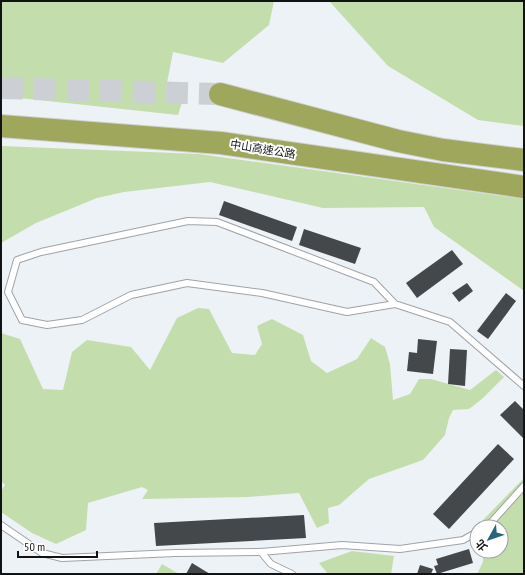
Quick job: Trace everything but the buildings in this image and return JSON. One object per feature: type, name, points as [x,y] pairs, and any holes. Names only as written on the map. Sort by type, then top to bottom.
[{"type":"highway","points":[[220,94],[398,141],[443,150],[524,159]]},
{"type":"highway","name":"中山高速公路","points":[[1,126],[221,143],[524,187]]},
{"type":"highway","points":[[392,169],[398,141]]},
{"type":"lane","points":[[395,304],[374,282],[217,222],[188,221],[40,252],[17,260],[8,292],[22,320],[47,325],[82,320],[131,295],[187,283],[262,293],[347,312],[395,304],[450,322],[524,386]]},
{"type":"lane","points":[[494,519],[524,486]]},
{"type":"lane","points":[[1,525],[42,553],[62,558],[175,553],[261,552],[342,545],[400,549],[463,540],[469,537]]},
{"type":"lane","points":[[261,552],[271,564],[292,574]]},
{"type":"green space","points":[[1,1],[274,1],[269,25],[223,63],[173,52],[166,88],[184,96],[178,115],[1,96]]},
{"type":"green space","points":[[329,1],[524,1],[524,126],[478,120],[388,66]]},
{"type":"green space","points":[[1,146],[199,154],[524,199],[524,291],[434,227],[424,207],[323,208],[210,182],[124,192],[97,198],[36,223],[1,243]]},
{"type":"green space","points":[[198,308],[209,309],[232,353],[255,355],[262,344],[257,326],[272,319],[303,335],[311,361],[327,373],[357,359],[371,338],[385,347],[390,364],[393,400],[410,394],[419,379],[431,379],[470,390],[496,370],[504,377],[482,399],[469,409],[453,410],[449,418],[445,435],[423,460],[369,479],[339,505],[328,508],[329,523],[317,528],[299,493],[248,497],[142,499],[148,490],[142,487],[88,503],[86,530],[56,544],[32,533],[1,512],[1,491],[5,485],[1,481],[1,333],[20,339],[43,389],[63,390],[72,352],[87,340],[131,347],[150,370],[177,318]]},
{"type":"green space","points":[[524,478],[524,574],[477,574],[483,559],[509,559],[509,519],[484,519]]},
{"type":"green space","points":[[352,551],[394,556],[391,574],[328,574],[319,563]]},
{"type":"green space","points":[[162,564],[179,574],[156,574]]},
{"type":"tunnel","points":[[1,88],[220,94]]}]
